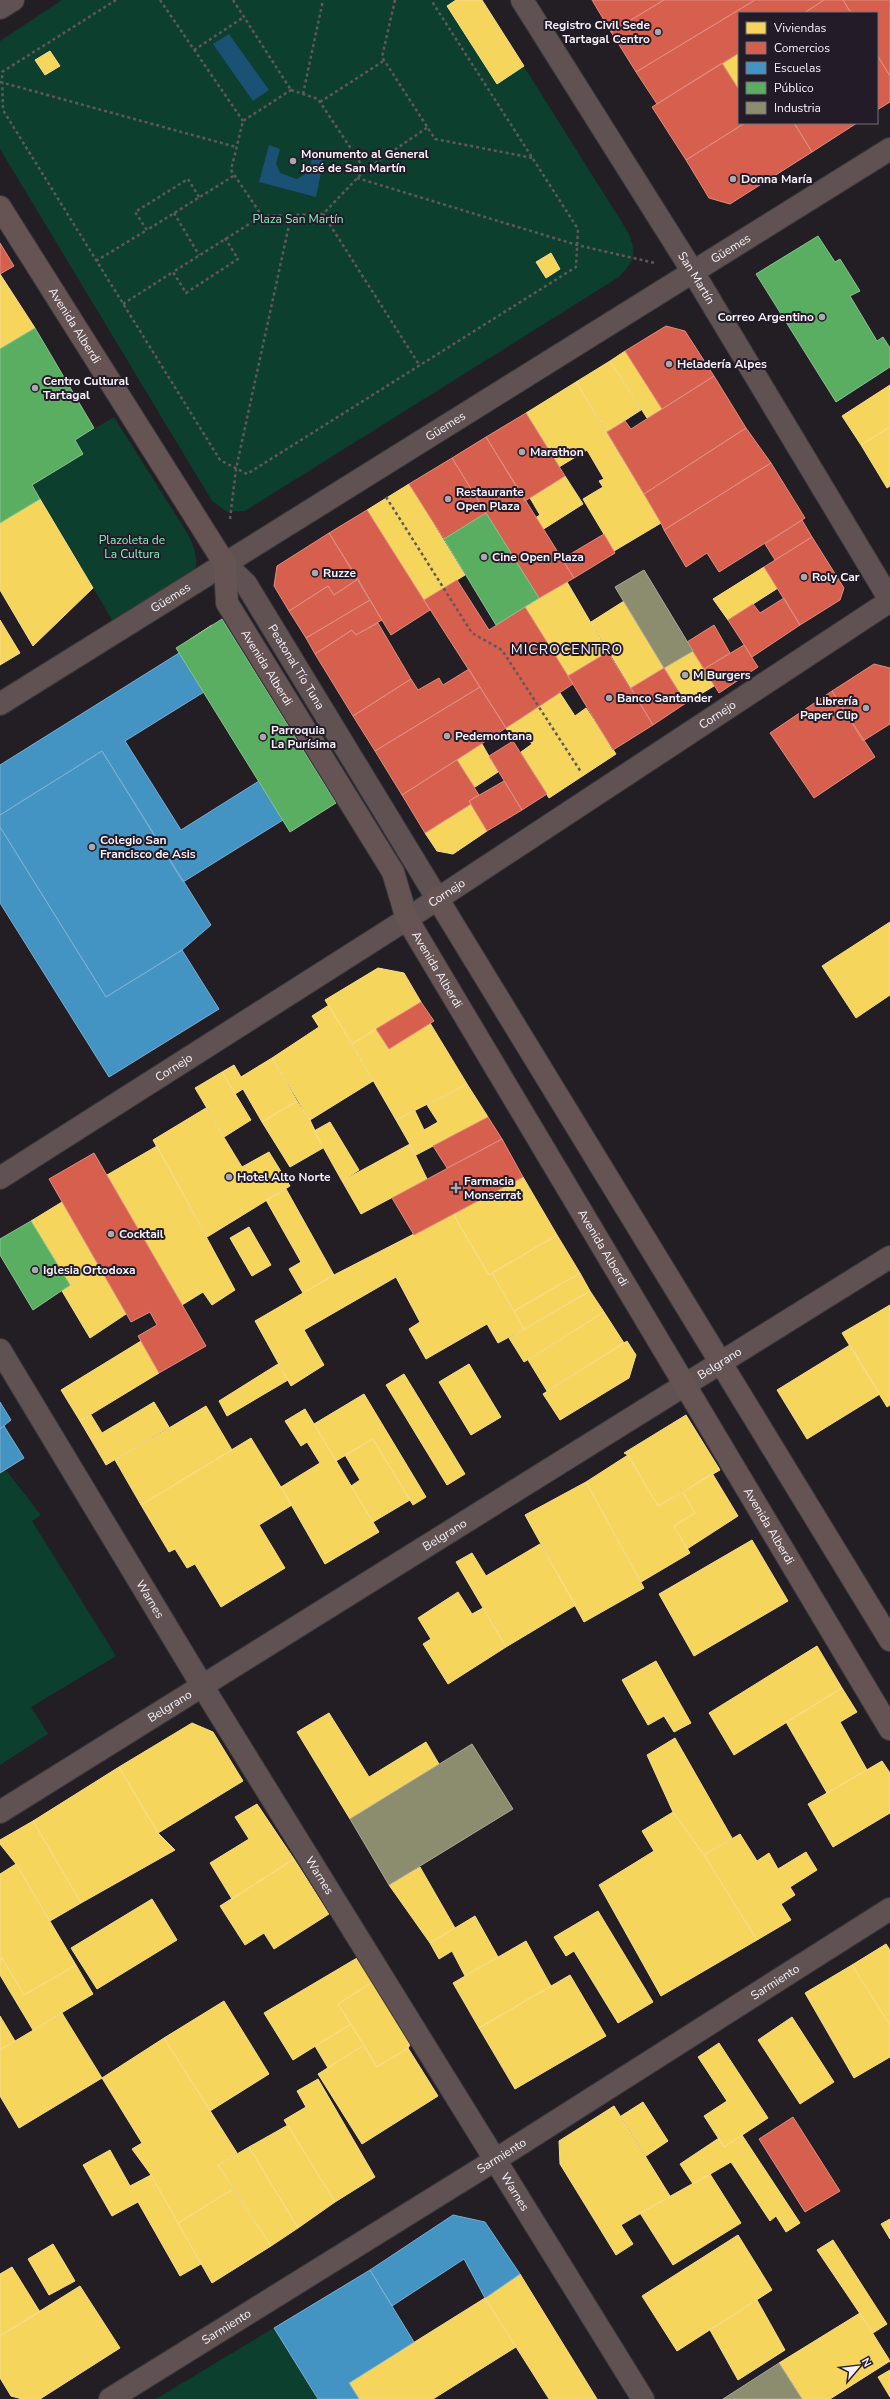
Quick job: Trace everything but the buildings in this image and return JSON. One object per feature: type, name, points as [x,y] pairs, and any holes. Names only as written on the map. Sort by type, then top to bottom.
[{"type":"main road","name":"Avenida Alberdi","points":[[0,207],[225,564],[227,603],[393,872],[407,919],[683,1385],[890,1729]]},
{"type":"main road","points":[[437,898],[890,1640]]},
{"type":"street","points":[[0,8],[13,0]]},
{"type":"street","name":"San Martín","points":[[522,0],[693,272],[890,600]]},
{"type":"street","name":"Güemes","points":[[0,704],[890,149]]},
{"type":"street","name":"Peatonal Tío Tuna","points":[[225,564],[246,584],[437,898]]},
{"type":"street","name":"Cornejo","points":[[0,1178],[407,919],[890,600]]},
{"type":"street","name":"Belgrano","points":[[0,1812],[890,1257]]},
{"type":"street","name":"Warnes","points":[[0,1350],[203,1686],[643,2399]]},
{"type":"street","name":"Sarmiento","points":[[110,2399],[496,2160],[890,1909]]},
{"type":"path","points":[[116,0],[2,72],[0,82],[3,110],[220,460],[247,474],[576,267],[578,229],[431,0]]},
{"type":"path","points":[[160,0],[243,122]]},
{"type":"path","points":[[233,0],[291,90],[318,99],[365,170]]},
{"type":"path","points":[[303,94],[323,0]]},
{"type":"path","points":[[395,0],[382,56],[435,139],[533,158]]},
{"type":"path","points":[[194,50],[244,17]]},
{"type":"path","points":[[320,102],[385,60]]},
{"type":"path","points":[[0,82],[236,147]]},
{"type":"path","points":[[262,216],[231,170],[236,147],[243,122],[291,90]]},
{"type":"path","points":[[123,304],[225,238],[262,216],[323,214],[365,170],[428,127]]},
{"type":"path","points":[[96,261],[235,175]]},
{"type":"path","points":[[357,178],[577,245],[693,272]]},
{"type":"path","points":[[147,230],[135,212],[188,179],[199,197]]},
{"type":"path","points":[[174,213],[199,255]]},
{"type":"path","points":[[323,214],[420,366]]},
{"type":"path","points":[[225,564],[236,469],[291,216]]},
{"type":"path","points":[[173,272],[186,293],[238,259],[225,238]]},
{"type":"path","points":[[371,472],[472,633],[502,650],[595,794]]},
{"type":"green space","name":"Plaza San Martín","points":[[62,0],[482,0],[628,232],[634,252],[632,261],[619,277],[245,511],[227,512],[212,501],[0,149],[0,41]]},
{"type":"green space","name":"Plazoleta de La Cultura","points":[[114,417],[189,536],[195,550],[196,563],[194,573],[114,623],[32,485],[83,454],[75,440]]},
{"type":"green space","points":[[5,1469],[41,1515],[32,1521],[116,1656],[31,1707],[48,1734],[0,1765],[0,1473]]},
{"type":"green space","points":[[274,2328],[318,2399],[156,2399]]},
{"type":"water","points":[[229,34],[269,90],[253,101],[213,44]]},
{"type":"water","points":[[269,145],[280,149],[276,164],[280,173],[297,179],[310,171],[312,156],[324,158],[316,197],[259,182]]},
{"type":"place","name":"Registro Civil Sede Tartagal Centro","points":[[658,32]]},
{"type":"place","name":"Monumento al General José de San Martín","points":[[293,161]]},
{"type":"place","name":"Donna María","points":[[733,179]]},
{"type":"place","name":"Correo Argentino","points":[[822,317]]},
{"type":"place","name":"Heladería Alpes","points":[[669,364]]},
{"type":"place","name":"Centro Cultural Tartagal","points":[[35,388]]},
{"type":"place","name":"Marathon","points":[[522,452]]},
{"type":"place","name":"Restaurante Open Plaza","points":[[448,499]]},
{"type":"place","name":"Cine Open Plaza","points":[[484,557]]},
{"type":"place","name":"Ruzze","points":[[315,573]]},
{"type":"place","name":"Roly Car","points":[[804,577]]},
{"type":"place","name":"M Burgers","points":[[685,675]]},
{"type":"place","name":"Banco Santander","points":[[609,698]]},
{"type":"place","name":"Librería Paper Clip","points":[[866,708]]},
{"type":"place","name":"Pedemontana","points":[[447,736]]},
{"type":"place","name":"Parroquia La Purísima","points":[[263,737]]},
{"type":"place","name":"Colegio San Francisco de Asis","points":[[92,847]]},
{"type":"place","name":"Hotel Alto Norte","points":[[229,1177]]},
{"type":"place","name":"Farmacia Monserrat","points":[[456,1188]]},
{"type":"place","name":"Cocktail","points":[[111,1234]]},
{"type":"place","name":"Iglesia Ortodoxa","points":[[35,1270]]},
{"type":"district","name":"MICROCENTRO","points":[[567,649]]}]
